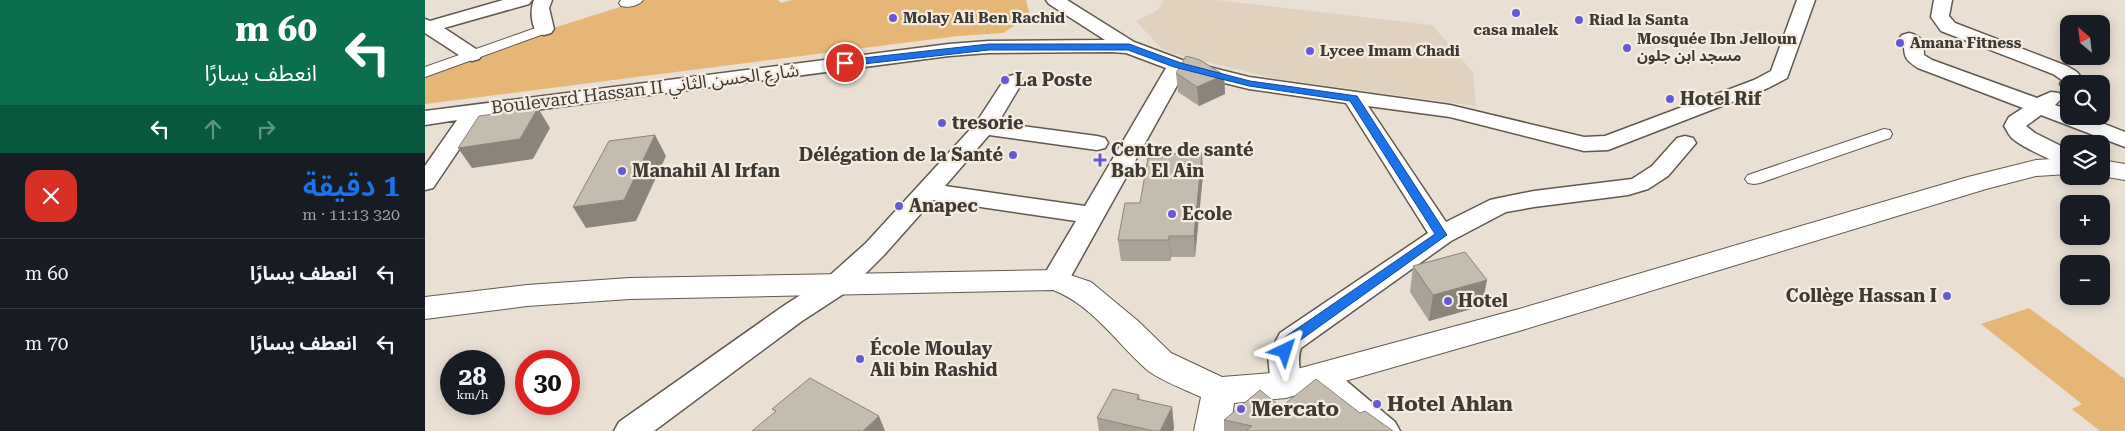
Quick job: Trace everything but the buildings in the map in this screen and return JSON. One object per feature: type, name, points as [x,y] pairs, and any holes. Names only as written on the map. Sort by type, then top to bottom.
[{"type":"street","points":[[426,26],[523,0]]},
{"type":"street","points":[[425,72],[544,29],[540,8],[543,0]]},
{"type":"street","points":[[1055,0],[1129,47]]},
{"type":"street","name":"Boulevard Hassan II شارع الحسن الثاني","points":[[425,118],[949,50],[989,47],[1129,47],[1178,65],[1249,83],[1457,113],[1584,144],[1609,143],[1761,84],[1780,74],[1805,0]]},
{"type":"street","points":[[1817,0],[1825,0]]},
{"type":"street","points":[[1943,0],[1940,17],[1948,27],[2060,70],[2068,75]]},
{"type":"street","points":[[426,26],[472,55]]},
{"type":"street","points":[[1909,39],[1914,43],[1914,57],[1920,62],[2041,105],[2125,140]]},
{"type":"street","points":[[1055,280],[1178,65]]},
{"type":"street","points":[[630,431],[792,314],[838,284],[875,249],[984,128],[1013,81]]},
{"type":"street","points":[[2060,91],[2017,122],[2015,126],[2027,138],[2060,155]]},
{"type":"street","points":[[1354,98],[1369,126],[1441,235]]},
{"type":"street","points":[[425,183],[474,111]]},
{"type":"street","points":[[984,128],[1097,143]]},
{"type":"street","points":[[1754,179],[1885,134]]},
{"type":"street","points":[[1286,385],[1283,356],[1290,341],[1441,235],[1499,206],[1534,199],[1603,192],[1640,184],[1660,171],[1685,143]]},
{"type":"street","points":[[432,311],[506,298],[615,290],[1055,280],[1080,289],[1127,329],[1159,362],[1219,391],[1286,385],[1320,376],[1519,320],[1977,182],[2036,168],[2060,167]]},
{"type":"street","points":[[2110,170],[2125,172]]},
{"type":"street","points":[[926,191],[1093,215]]},
{"type":"street","points":[[1320,376],[1384,431]]},
{"type":"street","points":[[1212,431],[1219,391]]},
{"type":"shaded area","points":[[642,0],[778,0],[781,3],[792,0],[1026,0],[1030,16],[1003,33],[958,36],[425,104],[425,74],[544,31]]},
{"type":"shaded area","name":"Lycee Imam Chadi","points":[[1164,0],[1216,0],[1432,25],[1473,72],[1476,106],[1277,79],[1170,53],[1161,48],[1136,21],[1158,10]]},
{"type":"shaded area","points":[[2029,308],[2125,379],[2125,431],[2100,431],[2072,409],[2082,404],[1981,324]]},
{"type":"place","name":"casa malek","points":[[1516,13]]},
{"type":"place","name":"Molay Ali Ben Rachid","points":[[893,18]]},
{"type":"place","name":"Riad la Santa","points":[[1579,20]]},
{"type":"place","name":"Amana Fitness","points":[[1900,43]]},
{"type":"place","name":"Mosquée Ibn Jelloun مسجد ابن جلون","points":[[1627,48]]},
{"type":"place","name":"Lycee Imam Chadi","points":[[1310,51]]},
{"type":"place","name":"La Poste","points":[[1005,80]]},
{"type":"place","name":"Hotel Rif","points":[[1670,99]]},
{"type":"place","name":"tresorie","points":[[942,123]]},
{"type":"place","name":"Délégation de la Santé","points":[[1013,155]]},
{"type":"place","name":"Centre de santé Bab El Ain","points":[[1100,160]]},
{"type":"place","name":"Manahil Al Irfan","points":[[622,171]]},
{"type":"place","name":"Anapec","points":[[899,206]]},
{"type":"place","name":"Ecole","points":[[1172,214]]},
{"type":"place","name":"Collège Hassan I","points":[[1947,296]]},
{"type":"place","name":"Hotel","points":[[1448,301]]},
{"type":"place","name":"École Moulay Ali bin Rashid","points":[[860,359]]},
{"type":"place","name":"Hotel Ahlan","points":[[1377,404]]},
{"type":"place","name":"Mercato","points":[[1241,409]]},
{"type":"route","points":[[845,63],[930,52],[989,47],[1129,47],[1178,65],[1249,83],[1354,98],[1369,126],[1441,235],[1310,326],[1290,341],[1285,351]]}]
